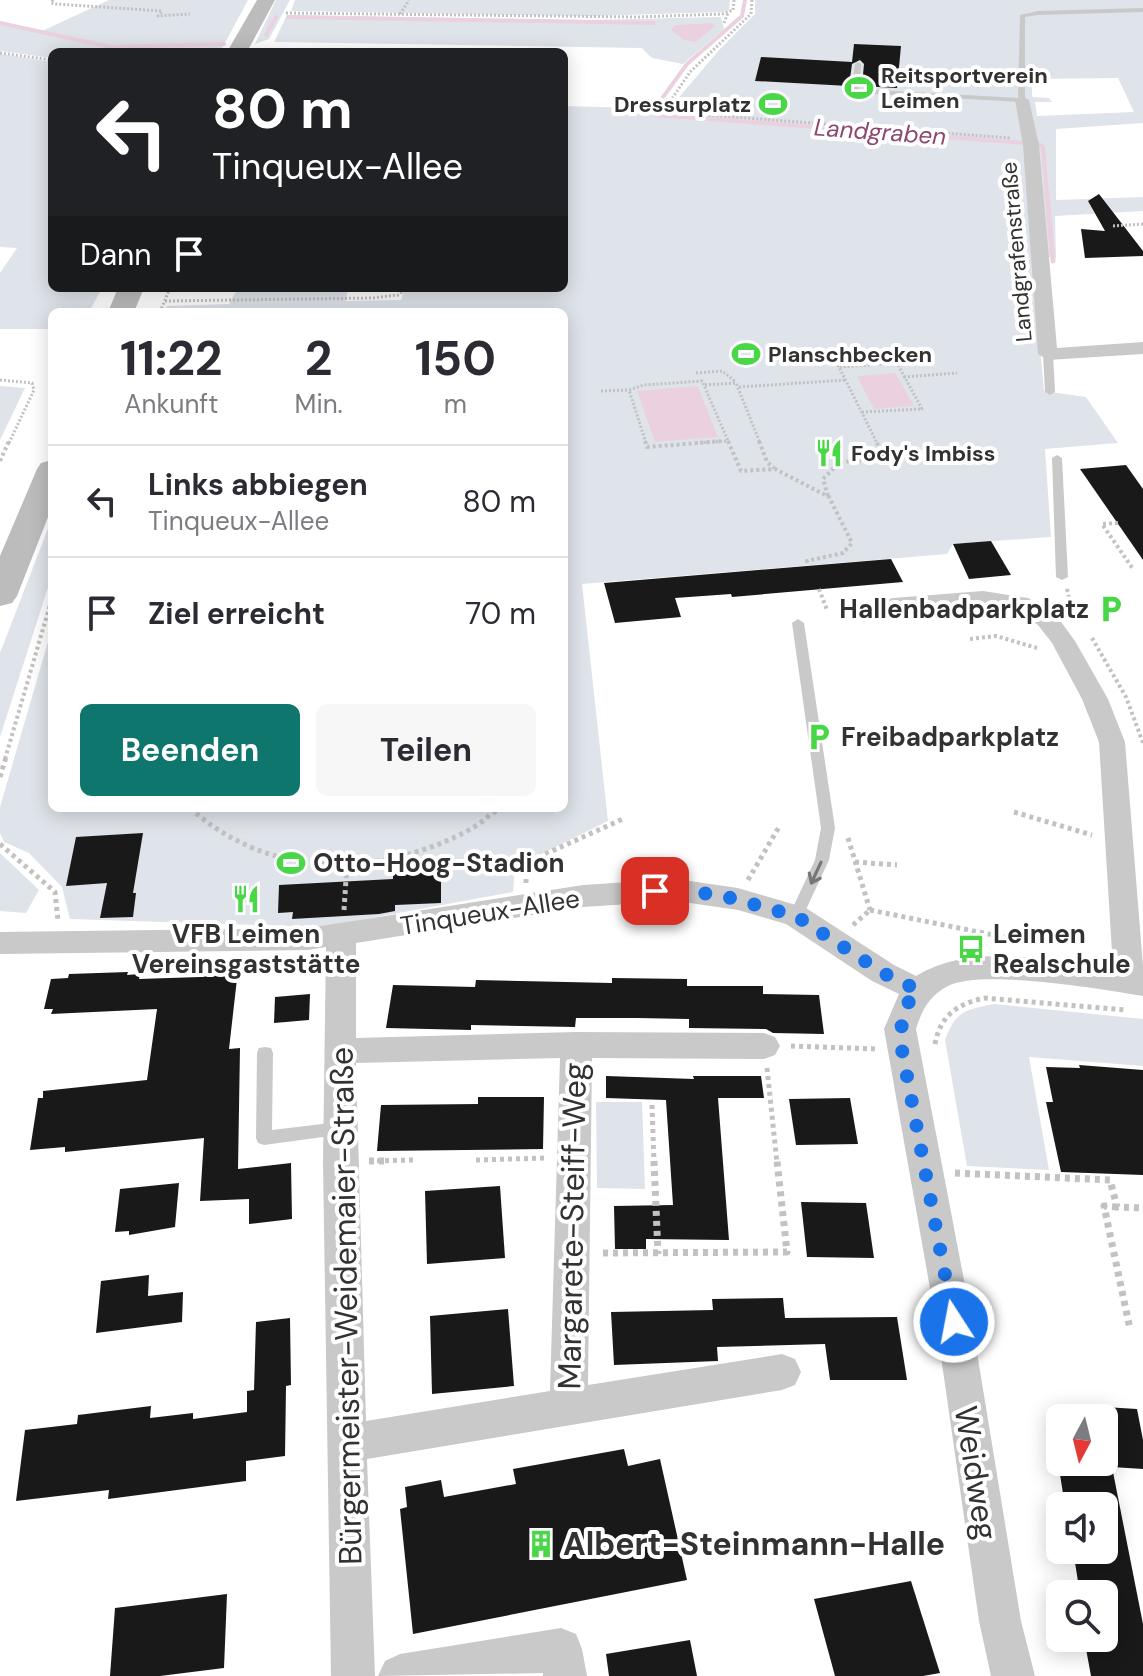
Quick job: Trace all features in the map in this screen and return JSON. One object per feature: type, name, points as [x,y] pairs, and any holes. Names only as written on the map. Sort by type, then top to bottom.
[{"type":"main road","points":[[239,48],[261,6]]},
{"type":"main road","points":[[0,596],[48,479]]},
{"type":"street","name":"Landgrafenstraße","points":[[1022,100],[1031,142],[1048,354],[1143,348]]},
{"type":"street","points":[[893,605],[983,598],[1020,603],[1047,620],[1068,649],[1106,722],[1112,742],[1133,992],[979,968],[941,976],[918,990]]},
{"type":"street","name":"Tinqueux-Allee","points":[[0,943],[293,940],[342,927],[583,896],[676,890],[738,899],[796,916],[883,973],[918,990]]},
{"type":"street","name":"Bürgermeister-Weidemaier-Straße","points":[[342,927],[340,1146],[353,1676]]},
{"type":"street","name":"Weidweg","points":[[918,990],[904,1012],[900,1029],[919,1054],[954,1322],[995,1591],[1013,1676]]},
{"type":"street","name":"Margarete-Steiff-Weg","points":[[569,1407],[576,1045]]},
{"type":"street","name":"Margarete-Steiff-Weg","points":[[341,1051],[576,1045],[764,1046]]},
{"type":"street","name":"Margarete-Steiff-Weg","points":[[347,1443],[782,1372]]},
{"type":"street","points":[[400,1676],[561,1649],[565,1676]]},
{"type":"lane","points":[[858,64],[855,91],[1022,100],[1022,16],[1143,10]]},
{"type":"lane","points":[[1048,354],[1050,392]]},
{"type":"lane","points":[[1057,458],[1062,577]]},
{"type":"lane","points":[[796,916],[822,860],[828,828],[798,623]]},
{"type":"lane","points":[[265,1053],[264,1138],[340,1146]]},
{"type":"path","points":[[53,0],[51,3],[56,4],[162,11],[158,16],[190,14]]},
{"type":"path","points":[[400,14],[409,0]]},
{"type":"path","points":[[286,13],[637,17],[728,12],[734,8],[734,0]]},
{"type":"path","points":[[752,0],[751,14],[690,72],[665,109],[667,112],[1031,142]]},
{"type":"path","points":[[724,23],[728,12]]},
{"type":"path","points":[[0,53],[48,59]]},
{"type":"path","points":[[1113,226],[1143,224]]},
{"type":"path","points":[[162,308],[168,292]]},
{"type":"path","points":[[165,301],[372,298],[402,292]]},
{"type":"path","points":[[808,565],[807,561],[843,553],[852,543],[823,479],[840,462],[885,459],[834,356],[915,351]]},
{"type":"path","points":[[839,367],[897,363],[922,409],[862,412]]},
{"type":"path","points":[[696,373],[727,372],[738,385],[767,462],[829,497]]},
{"type":"path","points":[[904,377],[957,373]]},
{"type":"path","points":[[0,380],[32,383],[34,390],[0,461]]},
{"type":"path","points":[[704,385],[846,380]]},
{"type":"path","points":[[601,391],[702,381],[741,471],[775,469]]},
{"type":"path","points":[[629,390],[647,447],[726,441]]},
{"type":"path","points":[[1118,523],[1102,524],[1133,569]]},
{"type":"path","points":[[819,589],[827,610]]},
{"type":"path","points":[[0,777],[48,612]]},
{"type":"path","points":[[970,639],[996,636],[1068,649]]},
{"type":"path","points":[[194,812],[216,832],[237,844],[281,857],[347,864],[382,861],[423,850],[459,835],[494,812]]},
{"type":"path","points":[[1014,812],[1119,844]]},
{"type":"path","points":[[525,904],[526,867],[530,861],[625,818]]},
{"type":"path","points":[[845,824],[870,910],[1039,942]]},
{"type":"path","points":[[738,899],[779,827]]},
{"type":"path","points":[[0,844],[55,892],[59,915],[52,943]]},
{"type":"path","points":[[855,862],[897,865]]},
{"type":"path","points":[[342,927],[347,864]]},
{"type":"path","points":[[574,1253],[787,1252],[764,1046],[919,1054],[956,1005],[974,999],[1133,992]]},
{"type":"path","points":[[652,1105],[658,1254]]},
{"type":"path","points":[[340,1146],[413,1160]]},
{"type":"path","points":[[476,1160],[575,1157]]},
{"type":"path","points":[[952,1160],[955,1174],[1110,1180],[1117,1207]]},
{"type":"path","points":[[1130,1329],[1104,1206],[1143,1208]]},
{"type":"shaded area","points":[[109,0],[248,0],[222,48],[48,48],[48,57],[0,51],[0,23],[42,31]]},
{"type":"shaded area","points":[[276,0],[290,0],[269,39],[255,44]]},
{"type":"shaded area","points":[[295,0],[730,0],[729,10],[724,12],[588,16],[291,11]]},
{"type":"shaded area","points":[[755,0],[1143,0],[1143,123],[1056,129],[1056,200],[1143,197],[1143,211],[1055,216],[1056,258],[1032,255],[1044,391],[1086,397],[1118,443],[1045,449],[1051,537],[953,544],[947,554],[582,584],[608,821],[515,867],[513,892],[322,927],[70,919],[62,887],[29,853],[4,842],[0,833],[0,807],[48,642],[48,812],[568,812],[568,308],[166,308],[229,304],[236,292],[348,292],[345,301],[401,300],[404,292],[568,292],[568,106],[669,109],[720,49],[755,14]],"holes":[[[1118,78],[1134,112],[1037,116],[1035,102],[1052,102],[1049,98],[1032,97],[1032,79]]]},
{"type":"shaded area","points":[[287,15],[586,20],[721,17],[724,29],[683,64],[652,58],[642,48],[274,42]]},
{"type":"shaded area","points":[[712,23],[715,26],[696,42],[684,40],[671,30],[675,25]]},
{"type":"shaded area","points":[[0,54],[48,61],[48,292],[100,292],[91,308],[48,308],[48,329],[0,329],[0,273],[17,248],[0,247]]},
{"type":"shaded area","points":[[895,373],[914,406],[874,409],[857,376]]},
{"type":"shaded area","points":[[0,386],[25,388],[0,440]]},
{"type":"shaded area","points":[[698,386],[718,437],[655,442],[637,391]]},
{"type":"shaded area","points":[[48,528],[48,587],[0,737],[0,653]]},
{"type":"shaded area","points":[[0,853],[39,890],[26,913],[0,911]]},
{"type":"shaded area","points":[[994,1004],[1143,1019],[1143,1066],[1029,1057],[1049,1170],[967,1166],[945,1040],[962,1013]]},
{"type":"shaded area","points":[[596,1102],[642,1102],[645,1189],[597,1188]]},
{"type":"building","points":[[854,44],[901,46],[897,88],[862,86],[864,64],[860,60],[852,64],[849,86],[755,81],[761,57],[852,62]]},
{"type":"building","points":[[1099,194],[1143,251],[1143,256],[1085,258],[1081,229],[1105,231],[1088,201]]},
{"type":"building","points":[[1126,465],[1143,489],[1143,560],[1080,469]]},
{"type":"building","points":[[991,541],[1011,575],[969,579],[953,544]]},
{"type":"building","points":[[891,559],[903,582],[732,597],[731,594],[675,598],[681,617],[615,623],[604,583]]},
{"type":"building","points":[[143,833],[133,893],[136,893],[133,917],[100,918],[107,883],[66,886],[76,837]]},
{"type":"building","points":[[441,871],[441,903],[395,905],[395,911],[379,914],[292,919],[293,912],[278,913],[279,885],[393,879],[393,874]]},
{"type":"building","points":[[238,970],[229,1049],[240,1048],[238,1169],[291,1163],[292,1219],[249,1224],[249,1199],[200,1201],[204,1138],[65,1152],[65,1147],[30,1150],[38,1098],[43,1098],[43,1091],[147,1080],[157,1009],[51,1014],[53,1009],[44,1009],[51,979],[68,978],[69,974],[128,972],[127,975],[140,974],[139,979],[200,977],[200,972]]},
{"type":"building","points":[[612,978],[687,979],[687,986],[763,986],[763,994],[819,995],[824,1034],[773,1033],[766,1029],[689,1028],[689,1019],[637,1018],[576,1018],[575,1027],[471,1025],[471,1030],[386,1028],[393,985],[475,987],[476,980],[612,983]]},
{"type":"building","points":[[310,994],[309,1020],[274,1023],[275,997]]},
{"type":"building","points":[[1079,1065],[1143,1070],[1143,1175],[1061,1172],[1046,1102],[1053,1102],[1046,1067],[1080,1068]]},
{"type":"building","points":[[606,1076],[694,1079],[693,1076],[761,1076],[764,1098],[718,1098],[729,1240],[646,1239],[646,1249],[615,1249],[614,1206],[673,1205],[666,1100],[606,1098]]},
{"type":"building","points":[[478,1097],[544,1097],[543,1149],[377,1151],[381,1105],[478,1104]]},
{"type":"building","points":[[850,1098],[858,1144],[796,1145],[789,1099]]},
{"type":"building","points":[[179,1183],[175,1227],[129,1235],[129,1231],[115,1232],[120,1189]]},
{"type":"building","points":[[500,1186],[505,1258],[427,1264],[425,1191]]},
{"type":"building","points":[[801,1202],[866,1203],[874,1258],[807,1257]]},
{"type":"building","points":[[149,1275],[148,1296],[183,1292],[182,1322],[96,1333],[101,1281]]},
{"type":"building","points":[[783,1298],[785,1318],[897,1317],[907,1380],[830,1380],[825,1344],[717,1347],[718,1361],[614,1365],[611,1312],[713,1310],[712,1299]]},
{"type":"building","points":[[508,1309],[514,1386],[432,1394],[430,1316]]},
{"type":"building","points":[[290,1318],[291,1385],[286,1386],[285,1456],[246,1461],[246,1481],[108,1499],[109,1490],[16,1501],[25,1430],[77,1424],[78,1415],[151,1406],[150,1418],[193,1413],[193,1419],[247,1412],[247,1391],[254,1390],[256,1322]]},
{"type":"building","points":[[1118,1408],[1137,1409],[1143,1440],[1143,1469],[1118,1467]]},
{"type":"building","name":"Albert-Steinmann-Halle","points":[[624,1449],[628,1466],[660,1459],[687,1580],[413,1634],[400,1509],[407,1507],[405,1487],[441,1480],[444,1497],[516,1484],[513,1469]]},
{"type":"building","points":[[1060,1476],[1114,1476],[1117,1492],[1063,1492]]},
{"type":"building","points":[[1118,1497],[1143,1624],[1143,1676],[1091,1676],[1087,1652],[1118,1652],[1118,1580],[1078,1580],[1075,1564],[1118,1564]]},
{"type":"building","points":[[911,1581],[940,1673],[923,1676],[835,1676],[814,1599]]},
{"type":"building","points":[[227,1594],[224,1668],[160,1676],[110,1676],[115,1608]]},
{"type":"building","points":[[690,1640],[697,1676],[609,1676],[606,1654]]},
{"type":"waterway","name":"Landgraben","points":[[745,0],[742,16],[687,64],[653,111],[656,115],[1039,144],[1043,147],[1047,195]]},
{"type":"waterway","points":[[266,35],[276,17]]},
{"type":"waterway","points":[[288,17],[654,23]]},
{"type":"waterway","points":[[0,23],[110,47],[224,44]]},
{"type":"waterway","name":"Landgraben","points":[[1047,193],[1053,261]]},
{"type":"place","name":"Reitsportverein Leimen","points":[[859,88]]},
{"type":"place","name":"Dressurplatz","points":[[773,104]]},
{"type":"place","name":"Planschbecken","points":[[746,354]]},
{"type":"place","name":"Fody's Imbiss","points":[[829,453]]},
{"type":"place","name":"Hallenbadparkplatz","points":[[1111,609]]},
{"type":"place","name":"Freibadparkplatz","points":[[819,737]]},
{"type":"place","name":"Otto-Hoog-Stadion","points":[[291,863]]},
{"type":"place","name":"VFB Leimen Vereinsgaststätte","points":[[246,899]]},
{"type":"place","name":"Leimen Realschule","points":[[971,949]]},
{"type":"place","name":"Albert-Steinmann-Halle","points":[[541,1544]]},
{"type":"route","points":[[655,891],[716,894],[796,916],[883,973],[918,990],[904,1012],[900,1029],[902,1050],[954,1322]]}]
